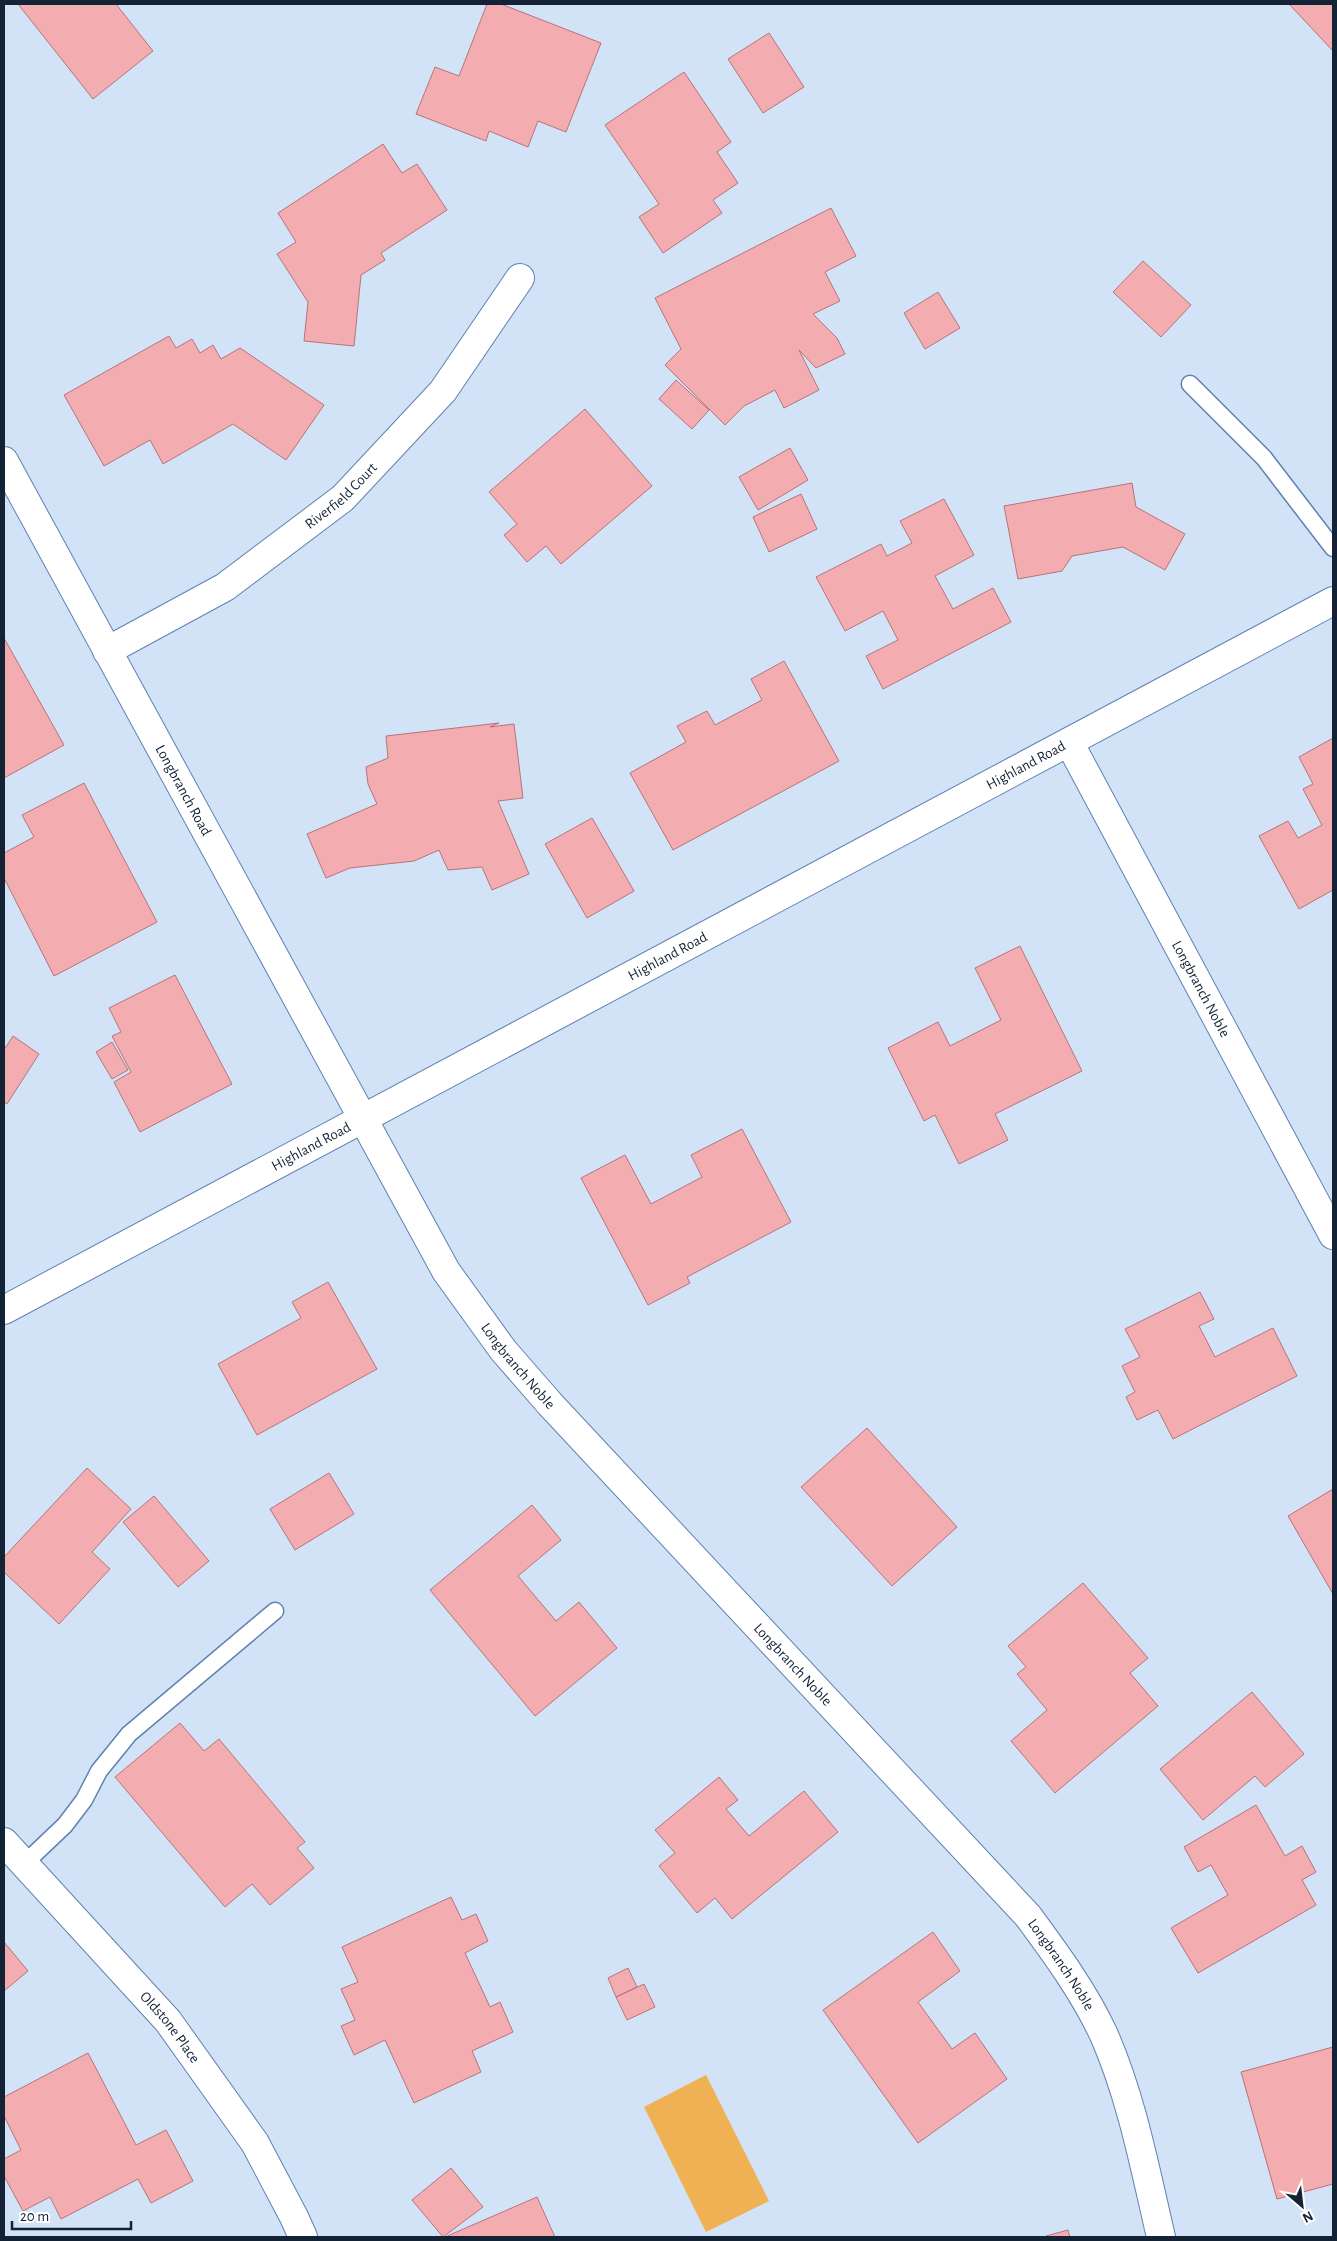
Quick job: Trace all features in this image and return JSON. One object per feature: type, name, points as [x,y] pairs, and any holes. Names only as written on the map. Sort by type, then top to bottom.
[{"type":"street","name":"Riverfield Court","points":[[107,651],[225,587],[343,498],[443,391],[520,278]]},
{"type":"street","name":"Longbranch Road","points":[[4,460],[362,1120]]},
{"type":"street","name":"Highland Road","points":[[4,1310],[1333,601]]},
{"type":"street","name":"Longbranch Noble","points":[[1070,742],[1333,1235]]},
{"type":"street","name":"Longbranch Noble","points":[[362,1120],[446,1271],[503,1350],[550,1404],[1028,1916],[1065,1967],[1103,2035],[1129,2103],[1161,2237]]},
{"type":"street","name":"Oldstone Place","points":[[4,1842],[168,2021],[255,2144],[303,2237]]},
{"type":"lane","points":[[1190,384],[1264,458],[1333,548]]},
{"type":"lane","points":[[24,1864],[66,1825],[84,1800],[100,1771],[129,1734],[275,1611]]},
{"type":"shaded area","points":[[706,2075],[769,2201],[706,2232],[644,2107]]},
{"type":"building","points":[[18,4],[116,4],[153,51],[93,99]]},
{"type":"building","points":[[487,4],[501,4],[601,43],[566,132],[538,121],[528,147],[489,131],[486,141],[416,114],[435,67],[459,76]]},
{"type":"building","points":[[1289,4],[1333,4],[1333,51]]},
{"type":"building","points":[[769,33],[804,87],[763,113],[728,59]]},
{"type":"building","points":[[684,72],[731,142],[717,152],[738,183],[713,200],[722,213],[663,253],[639,217],[659,204],[605,125]]},
{"type":"building","points":[[383,144],[402,173],[417,164],[447,210],[381,253],[385,260],[361,275],[354,346],[304,341],[308,302],[277,254],[296,242],[278,213]]},
{"type":"building","points":[[831,208],[856,256],[825,272],[840,301],[813,314],[837,338],[845,354],[816,368],[799,350],[819,390],[784,408],[775,390],[744,406],[725,425],[665,365],[681,349],[655,298]]},
{"type":"building","points":[[1143,261],[1191,305],[1161,337],[1113,292]]},
{"type":"building","points":[[938,292],[960,328],[925,349],[904,313]]},
{"type":"building","points":[[169,336],[176,348],[192,339],[200,353],[213,345],[221,359],[240,348],[324,405],[286,460],[233,424],[163,464],[150,440],[104,466],[64,395]]},
{"type":"building","points":[[676,380],[709,410],[692,429],[659,399]]},
{"type":"building","points":[[585,409],[652,486],[561,564],[546,546],[527,562],[504,535],[517,524],[489,492]]},
{"type":"building","points":[[790,448],[808,480],[758,510],[739,477]]},
{"type":"building","points":[[1132,483],[1136,507],[1185,534],[1165,570],[1123,547],[1072,556],[1062,571],[1018,579],[1004,506]]},
{"type":"building","points":[[801,494],[817,529],[769,552],[753,517]]},
{"type":"building","points":[[944,499],[974,555],[935,576],[953,609],[993,588],[1011,622],[883,689],[866,656],[898,640],[883,611],[845,631],[816,577],[881,544],[887,556],[912,543],[900,521]]},
{"type":"building","points":[[4,638],[64,745],[4,778]]},
{"type":"building","points":[[784,661],[839,761],[673,850],[630,773],[686,742],[677,726],[707,711],[715,725],[762,700],[751,679]]},
{"type":"building","points":[[499,723],[490,727],[514,724],[523,798],[498,801],[529,874],[492,890],[482,867],[448,870],[439,850],[414,861],[350,868],[326,878],[307,834],[377,804],[368,784],[366,767],[388,758],[386,736]]},
{"type":"building","points":[[1333,738],[1333,890],[1299,909],[1259,836],[1288,821],[1298,838],[1322,825],[1303,789],[1313,784],[1299,757]]},
{"type":"building","points":[[84,783],[157,922],[54,976],[4,878],[4,853],[34,837],[22,815]]},
{"type":"building","points":[[592,818],[634,891],[587,918],[545,844]]},
{"type":"building","points":[[1020,946],[1082,1071],[995,1114],[1008,1140],[959,1164],[935,1115],[924,1121],[888,1048],[938,1022],[950,1046],[1001,1020],[975,968]]},
{"type":"building","points":[[175,975],[232,1084],[140,1132],[114,1082],[131,1072],[112,1036],[121,1032],[109,1008]]},
{"type":"building","points":[[13,1036],[39,1054],[7,1104],[4,1102],[4,1050]]},
{"type":"building","points":[[112,1042],[128,1070],[112,1079],[96,1052]]},
{"type":"building","points":[[742,1129],[791,1222],[687,1277],[690,1283],[648,1305],[581,1178],[625,1155],[651,1204],[702,1177],[691,1155]]},
{"type":"building","points":[[328,1282],[377,1369],[257,1435],[218,1364],[301,1318],[292,1302]]},
{"type":"building","points":[[1200,1292],[1214,1319],[1199,1326],[1215,1357],[1273,1328],[1297,1376],[1173,1439],[1158,1410],[1137,1420],[1126,1397],[1135,1392],[1122,1366],[1140,1357],[1125,1329]]},
{"type":"building","points":[[867,1428],[957,1527],[892,1586],[801,1487]]},
{"type":"building","points":[[87,1468],[131,1509],[92,1552],[110,1569],[59,1624],[4,1572],[4,1557]]},
{"type":"building","points":[[329,1473],[354,1514],[295,1550],[270,1509]]},
{"type":"building","points":[[1333,1489],[1333,1594],[1288,1516]]},
{"type":"building","points":[[154,1496],[209,1561],[178,1587],[123,1522]]},
{"type":"building","points":[[532,1505],[561,1540],[518,1576],[556,1621],[579,1602],[617,1648],[535,1716],[430,1590]]},
{"type":"building","points":[[1083,1583],[1148,1658],[1130,1673],[1158,1706],[1055,1793],[1011,1741],[1047,1710],[1017,1674],[1026,1667],[1008,1646]]},
{"type":"building","points":[[1252,1692],[1304,1754],[1265,1787],[1255,1776],[1203,1820],[1160,1769]]},
{"type":"building","points":[[180,1723],[204,1751],[219,1739],[305,1842],[297,1848],[314,1868],[270,1905],[252,1884],[225,1907],[115,1777]]},
{"type":"building","points":[[719,1777],[738,1800],[726,1809],[749,1836],[804,1791],[838,1832],[732,1919],[715,1898],[697,1913],[659,1866],[675,1853],[655,1830]]},
{"type":"building","points":[[1256,1805],[1285,1856],[1302,1846],[1316,1872],[1302,1880],[1316,1905],[1198,1973],[1171,1928],[1228,1895],[1211,1865],[1198,1872],[1184,1847]]},
{"type":"building","points":[[451,1897],[462,1920],[476,1914],[488,1941],[465,1953],[490,2007],[500,2002],[513,2032],[472,2051],[481,2072],[414,2103],[385,2040],[354,2055],[341,2026],[355,2020],[341,1989],[358,1982],[342,1947]]},
{"type":"building","points":[[933,1932],[960,1971],[918,2002],[952,2049],[975,2033],[1007,2079],[918,2143],[823,2010]]},
{"type":"building","points":[[4,1942],[28,1971],[4,1991]]},
{"type":"building","points":[[628,1968],[637,1987],[616,1997],[608,1978]]},
{"type":"building","points":[[644,1984],[655,2007],[627,2020],[616,1997]]},
{"type":"building","points":[[1333,2047],[1333,2184],[1277,2199],[1241,2072]]},
{"type":"building","points":[[88,2053],[136,2145],[166,2130],[193,2181],[151,2203],[138,2179],[61,2219],[50,2197],[23,2211],[4,2176],[4,2159],[21,2150],[4,2116],[4,2097]]},
{"type":"building","points":[[451,2168],[483,2207],[443,2237],[412,2200]]},
{"type":"building","points":[[537,2197],[555,2237],[445,2237]]},
{"type":"building","points":[[1068,2230],[1070,2237],[1046,2236]]}]
